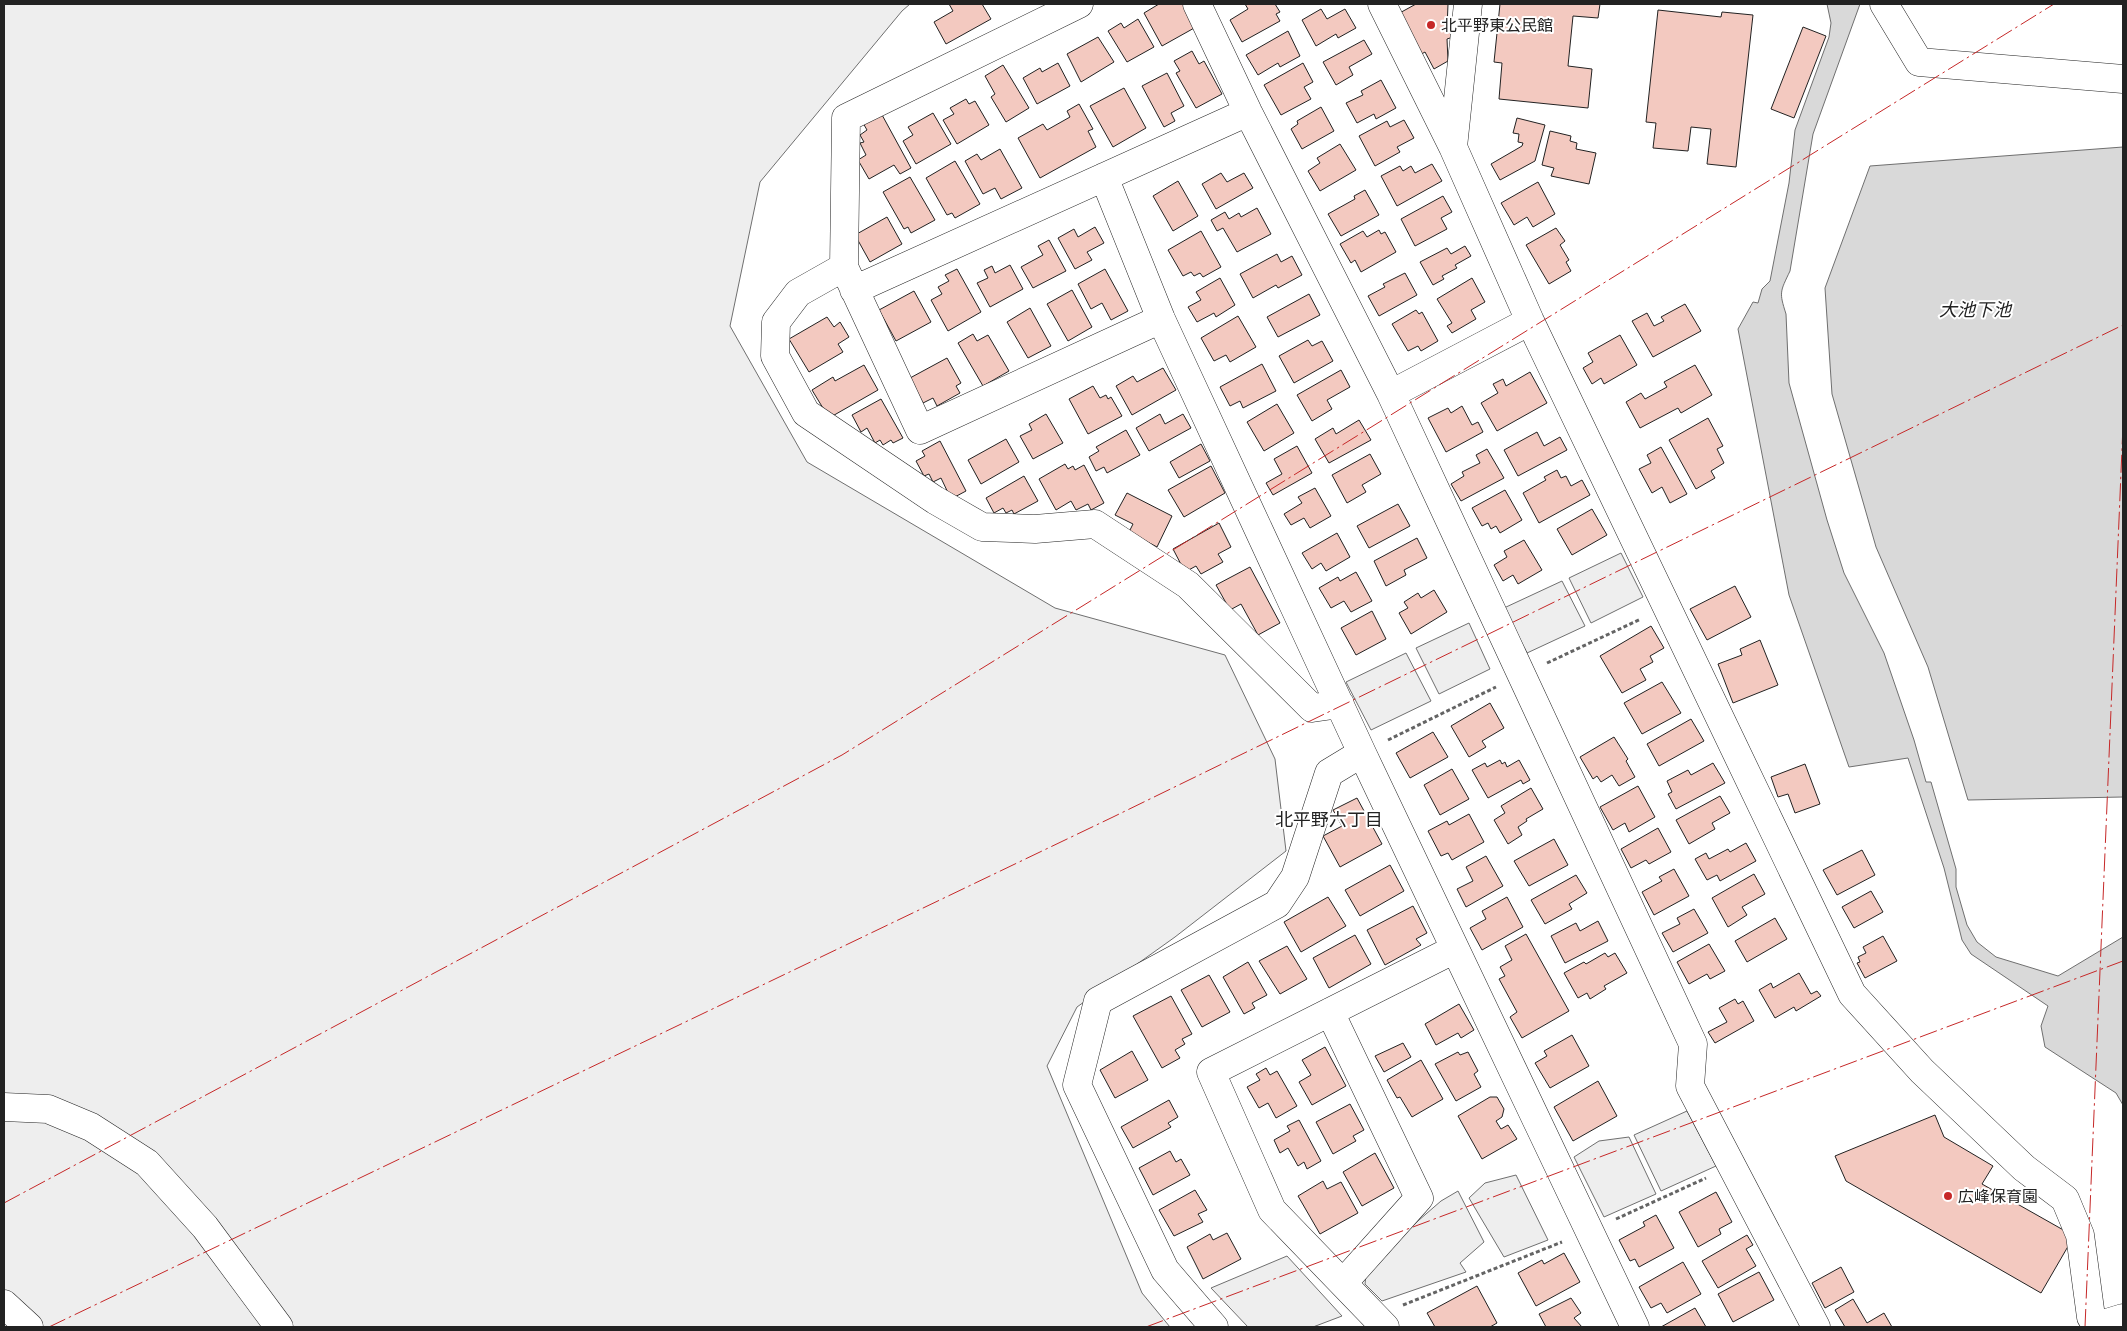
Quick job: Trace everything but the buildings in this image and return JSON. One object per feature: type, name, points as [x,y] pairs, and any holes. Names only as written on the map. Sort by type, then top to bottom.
[{"type":"street","points":[[1079,4],[846,118],[849,278],[920,430],[1161,319]]},
{"type":"street","points":[[1198,4],[1248,112],[1391,394],[1693,1044],[1690,1086],[1816,1327]]},
{"type":"street","points":[[1382,4],[1454,147],[1530,321],[1852,994],[1922,1071],[2024,1168],[2064,1199],[2080,1235],[2092,1317],[2100,1325],[2123,1318]]},
{"type":"street","points":[[1454,147],[1468,4]]},
{"type":"street","points":[[1884,4],[1919,62],[2123,79]]},
{"type":"street","points":[[1248,112],[1104,177],[849,278],[798,293],[776,322],[775,356],[806,413],[935,500],[982,527],[1035,529],[1095,524],[1188,585],[1312,708],[1340,704]]},
{"type":"street","points":[[1104,177],[1161,319],[1362,753],[1635,1327]]},
{"type":"street","points":[[1391,394],[1530,321]]},
{"type":"street","points":[[1214,1327],[1165,1270],[1076,1085],[1098,1001],[1277,904],[1295,877],[1329,773],[1362,753]]},
{"type":"street","points":[[1380,1322],[1272,1210],[1211,1072],[1455,949]]},
{"type":"street","points":[[1330,1012],[1419,1198],[1342,1283]]},
{"type":"street","points":[[4,1108],[48,1109],[91,1127],[146,1163],[205,1228],[278,1327]]},
{"type":"street","points":[[4,1304],[29,1327]]},
{"type":"path","points":[[1639,1208],[1732,1167]]},
{"type":"path","points":[[1380,1322],[1589,1231]]},
{"type":"shaded area","points":[[4,4],[910,4],[902,11],[760,182],[730,326],[807,462],[1055,608],[1225,655],[1275,759],[1286,851],[1175,937],[1077,1007],[1047,1066],[1142,1293],[1170,1327],[4,1327]]},
{"type":"shaded area","points":[[1621,553],[1643,597],[1591,623],[1569,578]]},
{"type":"shaded area","points":[[1562,581],[1585,626],[1527,653],[1504,608]]},
{"type":"shaded area","points":[[1469,623],[1490,669],[1439,694],[1416,648]]},
{"type":"shaded area","points":[[1406,653],[1431,701],[1371,730],[1346,682]]},
{"type":"shaded area","points":[[1687,1111],[1716,1166],[1661,1191],[1634,1135]]},
{"type":"shaded area","points":[[1629,1137],[1656,1194],[1604,1217],[1574,1157],[1599,1141]]},
{"type":"shaded area","points":[[1516,1175],[1548,1240],[1504,1257],[1469,1198],[1485,1183]]},
{"type":"shaded area","points":[[1458,1191],[1484,1242],[1460,1263],[1466,1272],[1382,1301],[1365,1284],[1367,1265],[1441,1201]]},
{"type":"shaded area","points":[[1287,1256],[1342,1316],[1313,1327],[1248,1327],[1211,1288]]},
{"type":"water","points":[[1827,4],[1860,4],[1813,134],[1790,271],[1782,292],[1782,301],[1786,314],[1789,383],[1827,520],[1844,573],[1884,653],[1914,740],[1926,782],[1931,782],[1956,869],[1956,887],[1967,925],[1977,942],[1996,957],[2058,976],[2123,937],[2123,1105],[2116,1093],[2045,1047],[2041,1026],[2048,1006],[1971,954],[1962,940],[1944,868],[1908,758],[1849,767],[1789,595],[1738,329],[1753,302],[1758,303],[1762,289],[1770,281],[1789,183],[1795,130],[1829,37],[1831,23]]},
{"type":"water","name":"大池下池","points":[[2123,147],[2123,797],[1968,800],[1928,667],[1876,547],[1832,394],[1825,288],[1870,166]]},
{"type":"power","points":[[4,1203],[842,755],[2054,4]]},
{"type":"power","points":[[49,1327],[1113,817],[2123,325]]},
{"type":"power","points":[[2085,1327],[2123,425]]},
{"type":"power","points":[[1146,1327],[2123,961]]},
{"type":"place","name":"北平野東公民館","points":[[1431,25]]},
{"type":"place","name":"広峰保育園","points":[[1948,1196]]},
{"type":"district","name":"北平野六丁目","points":[[1329,820]]}]
